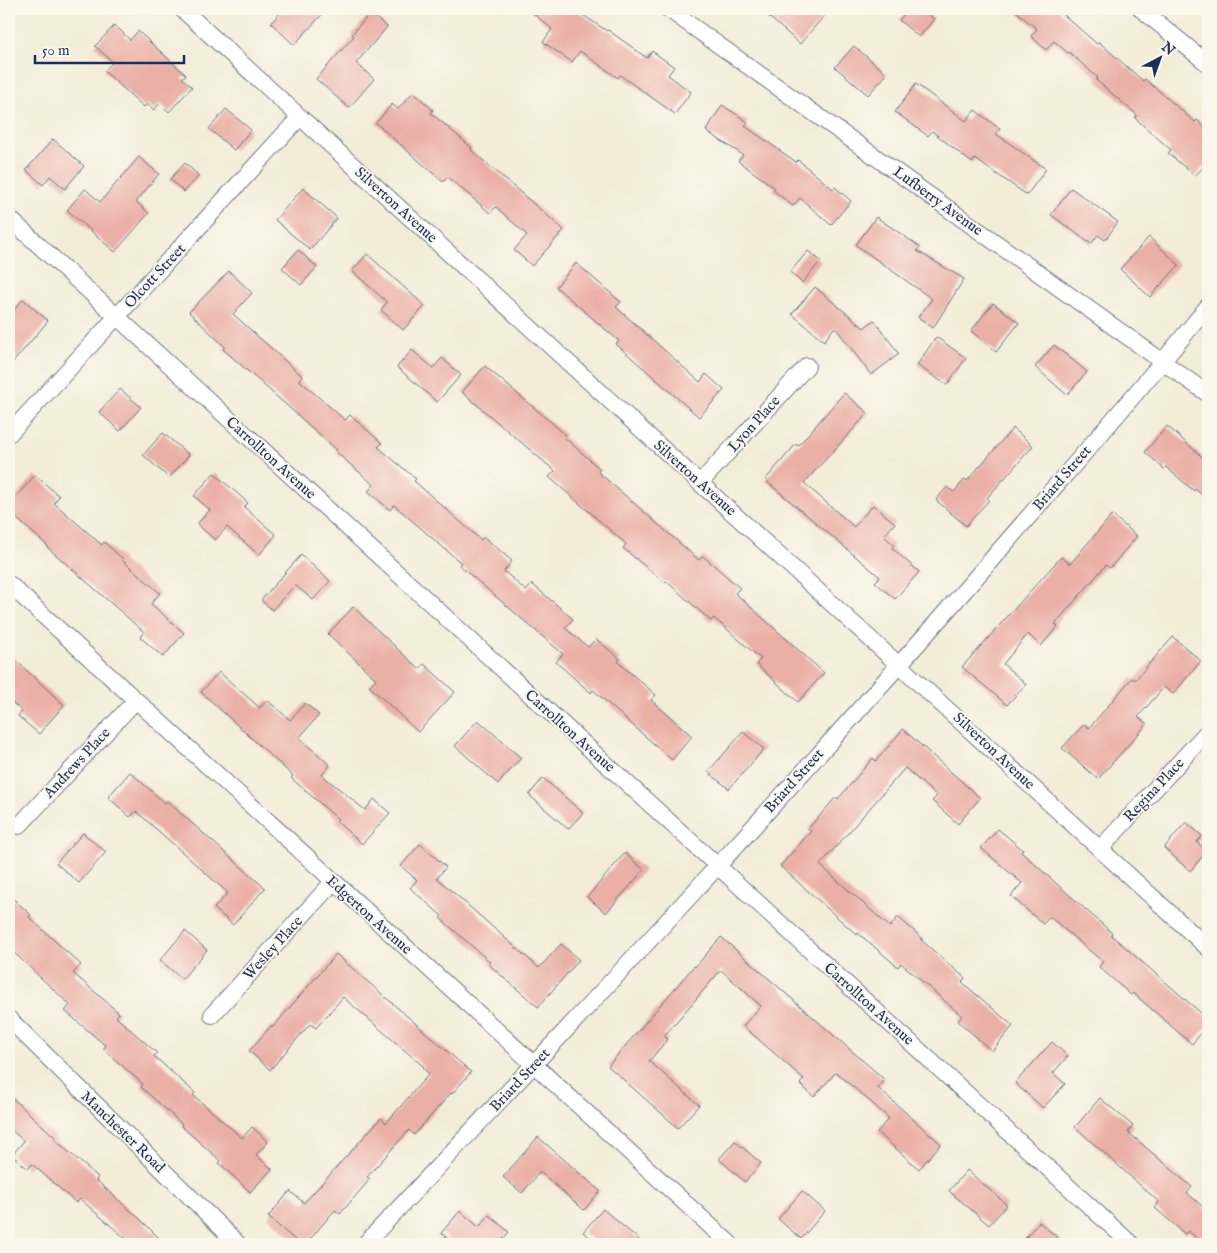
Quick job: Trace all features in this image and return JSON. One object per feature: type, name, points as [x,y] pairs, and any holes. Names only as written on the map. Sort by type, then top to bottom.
[{"type":"street","name":"Silverton Avenue","points":[[182,9],[1208,948]]},
{"type":"street","name":"Lufberry Avenue","points":[[668,9],[1208,394]]},
{"type":"street","points":[[1141,9],[1208,64]]},
{"type":"street","name":"Olcott Street","points":[[9,434],[300,117]]},
{"type":"street","name":"Carrollton Avenue","points":[[9,218],[1131,1244]]},
{"type":"street","name":"Briard Street","points":[[365,1244],[534,1065],[900,665],[1163,362],[1208,306]]},
{"type":"street","name":"Lyon Place","points":[[700,482],[807,366]]},
{"type":"street","name":"Edgerton Avenue","points":[[9,584],[730,1244]]},
{"type":"street","name":"Andrews Place","points":[[19,826],[136,700]]},
{"type":"street","name":"Regina Place","points":[[1100,849],[1208,731]]},
{"type":"street","name":"Wesley Place","points":[[212,1015],[333,882]]},
{"type":"street","name":"Manchester Road","points":[[9,1019],[238,1244]]},
{"type":"building","points":[[284,9],[327,9],[294,45],[271,23]]},
{"type":"building","points":[[528,9],[574,9],[608,30],[647,58],[652,51],[674,67],[668,75],[691,92],[675,114],[620,75],[618,78],[580,51],[572,62],[543,42],[552,29]]},
{"type":"building","points":[[760,9],[830,9],[800,44]]},
{"type":"building","points":[[909,9],[922,9],[934,19],[919,37],[899,20]]},
{"type":"building","points":[[1013,9],[1057,9],[1097,44],[1099,42],[1143,81],[1145,79],[1195,122],[1197,120],[1208,130],[1208,162],[1195,176],[1168,153],[1171,150],[1135,118],[1137,115],[1096,80],[1098,78],[1069,52],[1054,41],[1046,50],[1031,36],[1037,29]]},
{"type":"building","points":[[370,13],[387,27],[356,63],[374,79],[349,108],[316,79],[354,36],[352,34]]},
{"type":"building","points":[[115,25],[130,40],[138,31],[186,75],[182,78],[192,87],[169,112],[160,103],[154,110],[147,104],[144,107],[104,71],[113,62],[95,46]]},
{"type":"building","points":[[854,46],[887,74],[868,95],[835,67]]},
{"type":"building","points":[[916,84],[966,121],[975,110],[1000,129],[996,134],[1046,169],[1027,195],[975,159],[972,163],[932,131],[928,136],[895,112]]},
{"type":"building","points":[[413,92],[433,110],[431,113],[472,148],[471,150],[564,230],[532,266],[514,250],[527,235],[496,207],[490,213],[448,177],[443,182],[376,123],[392,104],[398,109]]},
{"type":"building","points":[[722,105],[748,122],[745,126],[796,162],[798,160],[833,189],[835,187],[851,201],[831,225],[800,198],[793,206],[773,190],[775,188],[738,161],[743,155],[706,131]]},
{"type":"building","points":[[226,109],[251,130],[234,150],[209,129]]},
{"type":"building","points":[[53,139],[84,166],[65,189],[50,176],[43,185],[26,170]]},
{"type":"building","points":[[139,157],[159,174],[136,202],[149,213],[115,252],[67,210],[85,189],[100,202]]},
{"type":"building","points":[[185,163],[199,176],[184,192],[170,179]]},
{"type":"building","points":[[303,188],[337,218],[310,250],[275,220]]},
{"type":"building","points":[[1071,188],[1118,222],[1105,240],[1098,235],[1091,244],[1051,215]]},
{"type":"building","points":[[876,217],[920,247],[917,251],[964,279],[933,328],[918,317],[932,299],[856,245]]},
{"type":"building","points":[[1149,237],[1179,265],[1150,297],[1120,269]]},
{"type":"building","points":[[298,250],[317,267],[301,285],[282,268]]},
{"type":"building","points":[[808,251],[821,261],[802,283],[790,272]]},
{"type":"building","points":[[367,254],[425,306],[403,330],[381,310],[387,302],[352,271]]},
{"type":"building","points":[[576,263],[621,302],[616,307],[700,382],[706,374],[724,390],[699,417],[616,344],[619,341],[556,287]]},
{"type":"building","points":[[229,271],[252,293],[233,314],[302,376],[299,380],[345,420],[350,415],[382,443],[378,447],[416,479],[414,481],[481,540],[484,537],[512,561],[504,571],[526,591],[532,584],[573,619],[565,628],[588,647],[596,639],[620,659],[618,662],[656,695],[651,700],[692,736],[672,760],[593,690],[591,693],[556,662],[563,654],[459,565],[461,563],[394,505],[390,510],[368,491],[374,485],[223,349],[225,347],[189,312]]},
{"type":"building","points":[[815,287],[864,328],[874,320],[899,354],[871,375],[835,327],[824,341],[792,314]]},
{"type":"building","points":[[23,299],[48,321],[9,367],[9,316]]},
{"type":"building","points":[[993,303],[1019,323],[996,352],[971,331]]},
{"type":"building","points":[[936,337],[966,358],[947,385],[917,365]]},
{"type":"building","points":[[1054,345],[1087,372],[1067,395],[1035,367]]},
{"type":"building","points":[[412,350],[433,368],[442,358],[461,375],[437,402],[397,367]]},
{"type":"building","points":[[485,366],[566,435],[564,437],[600,469],[598,472],[699,560],[703,556],[740,588],[735,593],[824,673],[798,702],[756,664],[761,659],[714,618],[711,621],[666,581],[665,583],[623,548],[626,544],[549,477],[555,471],[462,392]]},
{"type":"building","points":[[120,389],[141,407],[120,431],[99,412]]},
{"type":"building","points":[[844,393],[868,413],[804,483],[854,527],[873,505],[895,523],[884,536],[894,545],[892,548],[919,572],[895,599],[875,582],[880,577],[765,480],[796,444],[798,446]]},
{"type":"building","points":[[1167,426],[1208,462],[1208,500],[1195,489],[1194,491],[1166,467],[1164,469],[1145,452]]},
{"type":"building","points":[[1013,428],[1033,446],[987,498],[989,500],[966,526],[936,500],[947,487],[954,492],[965,479],[967,481]]},
{"type":"building","points":[[163,433],[189,455],[169,478],[143,455]]},
{"type":"building","points":[[214,473],[248,503],[244,507],[276,535],[259,555],[227,527],[215,540],[197,524],[210,510],[194,496]]},
{"type":"building","points":[[35,475],[59,496],[54,503],[102,545],[104,542],[160,593],[151,604],[184,633],[163,657],[140,637],[144,632],[9,512],[9,505]]},
{"type":"building","points":[[1112,515],[1137,536],[1110,568],[1106,565],[1055,624],[1058,626],[1041,646],[1028,634],[1003,664],[1026,684],[1007,705],[962,667],[1061,557],[1070,564]]},
{"type":"building","points":[[301,555],[330,581],[313,600],[295,585],[272,610],[261,600]]},
{"type":"building","points":[[353,607],[419,669],[424,664],[455,692],[418,732],[369,686],[376,679],[328,634]]},
{"type":"building","points":[[1173,637],[1201,661],[1173,694],[1164,687],[1138,717],[1147,724],[1098,779],[1062,748],[1084,724],[1089,728],[1132,678],[1135,680]]},
{"type":"building","points":[[9,654],[64,705],[39,734],[18,716],[22,711],[9,700]]},
{"type":"building","points":[[219,672],[260,708],[267,700],[290,720],[305,703],[319,715],[299,738],[330,765],[322,775],[365,810],[374,799],[390,813],[362,844],[336,821],[338,819],[291,778],[293,776],[201,692]]},
{"type":"building","points":[[478,720],[521,758],[498,784],[455,746]]},
{"type":"building","points":[[903,729],[980,798],[958,824],[932,801],[937,796],[905,768],[820,865],[890,927],[898,917],[923,939],[921,940],[965,978],[962,982],[1013,1026],[992,1051],[958,1021],[962,1016],[901,963],[898,967],[858,933],[857,935],[780,866],[811,831],[808,829],[836,797],[838,799],[873,758],[876,761]]},
{"type":"building","points":[[743,732],[764,749],[729,789],[708,772]]},
{"type":"building","points":[[130,772],[165,803],[167,801],[265,888],[233,925],[214,908],[228,893],[136,811],[130,817],[108,797]]},
{"type":"building","points":[[543,778],[583,813],[568,829],[529,795]]},
{"type":"building","points":[[1186,822],[1202,836],[1197,842],[1207,851],[1190,871],[1164,848]]},
{"type":"building","points":[[998,829],[1112,933],[1111,935],[1208,1019],[1208,1025],[1192,1044],[1133,993],[1131,995],[1099,967],[1103,962],[1050,917],[1043,924],[1011,896],[1022,883],[981,848]]},
{"type":"building","points":[[83,833],[106,852],[79,883],[56,863]]},
{"type":"building","points":[[420,844],[446,867],[437,878],[539,968],[561,944],[579,960],[538,1007],[488,964],[490,962],[440,918],[442,916],[410,888],[417,880],[401,866]]},
{"type":"building","points":[[625,853],[644,870],[606,913],[587,897]]},
{"type":"building","points":[[9,895],[31,915],[29,917],[81,965],[73,973],[119,1013],[116,1017],[157,1053],[154,1056],[195,1093],[193,1095],[242,1138],[252,1127],[268,1142],[256,1155],[272,1169],[250,1192],[219,1163],[221,1161],[141,1087],[143,1084],[103,1049],[106,1046],[65,1011],[70,1005],[9,948]]},
{"type":"building","points":[[185,931],[207,950],[182,979],[160,960]]},
{"type":"building","points":[[721,937],[885,1080],[878,1088],[941,1144],[919,1169],[877,1132],[889,1118],[836,1072],[814,1097],[800,1084],[804,1079],[743,1026],[761,1006],[721,970],[664,1036],[668,1039],[649,1061],[699,1105],[678,1128],[608,1066]]},
{"type":"building","points":[[336,954],[471,1072],[414,1135],[409,1130],[367,1177],[370,1179],[340,1214],[335,1210],[306,1244],[300,1244],[268,1217],[290,1191],[304,1203],[381,1118],[386,1123],[429,1074],[424,1067],[343,997],[316,1028],[310,1024],[270,1070],[249,1051],[271,1026],[273,1027]]},
{"type":"building","points":[[1052,1042],[1068,1056],[1053,1073],[1065,1084],[1043,1108],[1015,1083]]},
{"type":"building","points":[[9,1095],[56,1138],[54,1139],[98,1177],[96,1180],[165,1244],[132,1244],[80,1199],[76,1203],[32,1164],[28,1169],[12,1155],[24,1141],[9,1128]]},
{"type":"building","points":[[1100,1098],[1133,1126],[1128,1132],[1192,1187],[1187,1193],[1208,1211],[1208,1244],[1204,1244],[1188,1231],[1185,1234],[1155,1208],[1159,1202],[1075,1127]]},
{"type":"building","points":[[538,1137],[600,1191],[584,1210],[540,1172],[522,1193],[503,1177]]},
{"type":"building","points":[[735,1141],[761,1163],[745,1182],[719,1159]]},
{"type":"building","points":[[967,1170],[1007,1205],[989,1225],[949,1191]]},
{"type":"building","points":[[802,1191],[825,1211],[801,1239],[778,1219]]},
{"type":"building","points":[[603,1209],[644,1244],[598,1244],[583,1232]]},
{"type":"building","points":[[460,1211],[479,1227],[489,1215],[509,1232],[499,1244],[455,1244],[441,1233]]},
{"type":"building","points":[[1039,1222],[1065,1244],[1020,1244]]}]
